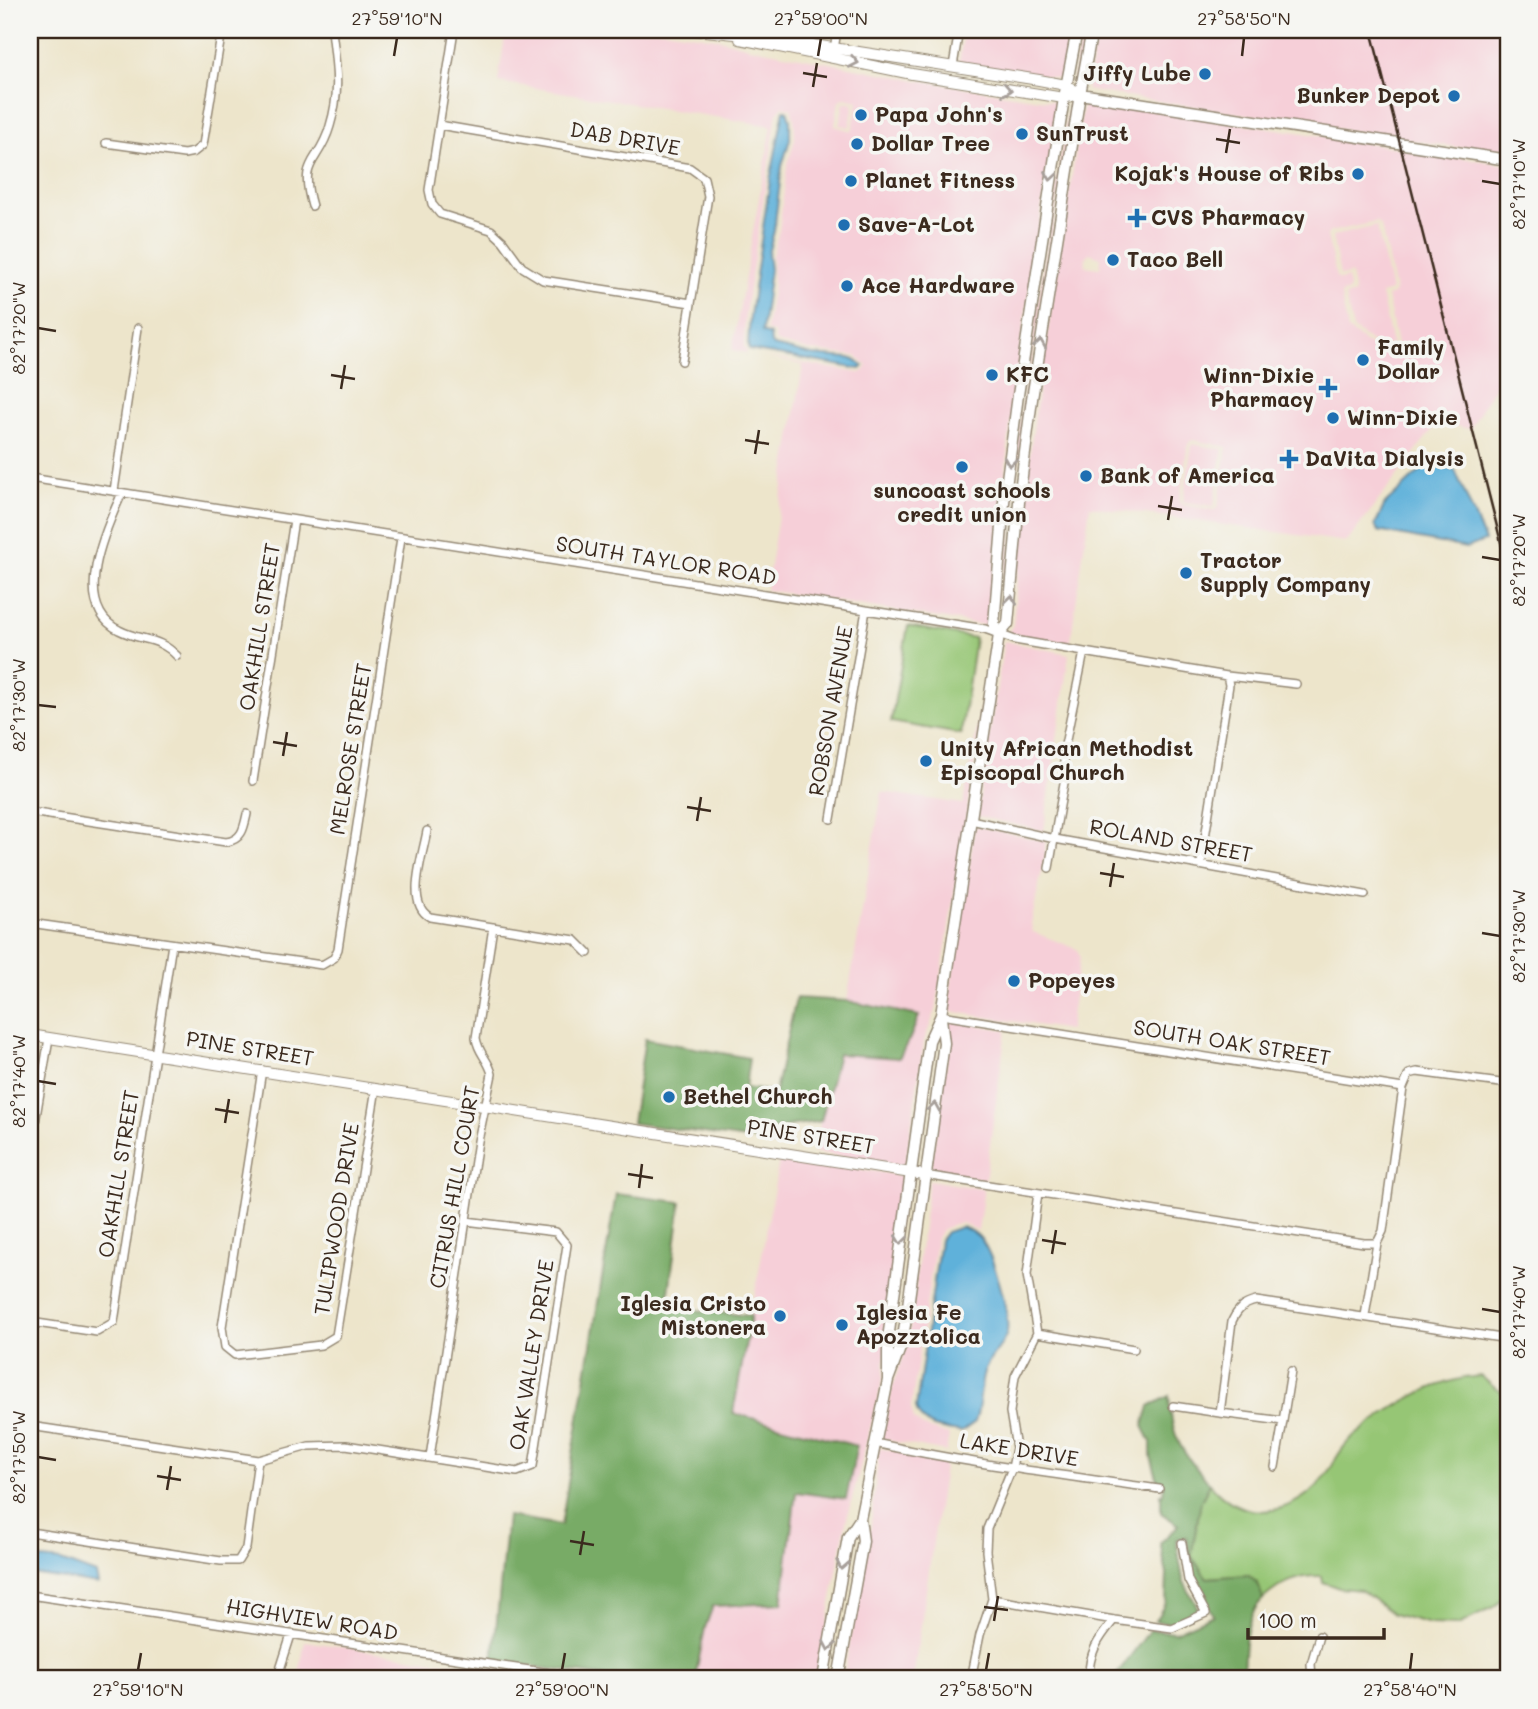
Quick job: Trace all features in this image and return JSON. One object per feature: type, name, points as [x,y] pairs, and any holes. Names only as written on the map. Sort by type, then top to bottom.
[{"type":"main road","points":[[999,635],[994,624],[1004,502],[1033,295],[1077,30]]},
{"type":"main road","points":[[838,1679],[863,1541],[860,1519],[888,1380],[902,1343],[944,1043],[941,1015],[999,635],[1008,624],[1020,491],[1032,399],[1092,30]]},
{"type":"main road","points":[[1080,94],[1508,160]]},
{"type":"main road","points":[[888,1380],[888,1339],[929,1041],[941,1015]]},
{"type":"main road","points":[[823,1679],[848,1537],[860,1519]]},
{"type":"street","points":[[106,144],[184,154],[194,152],[203,145],[222,30]]},
{"type":"street","points":[[312,206],[306,187],[307,169],[330,128],[339,85],[332,30]]},
{"type":"street","points":[[454,30],[429,190],[432,204],[440,214],[491,230],[503,241],[522,267],[543,280],[691,303]]},
{"type":"street","points":[[694,30],[716,31],[754,43],[953,66],[1066,85],[1080,94]]},
{"type":"street","points":[[833,53],[837,30]]},
{"type":"street","points":[[953,66],[959,30]]},
{"type":"street","points":[[833,53],[951,81],[1064,98],[1080,94]]},
{"type":"street","name":"DAB DRIVE","points":[[439,125],[690,167],[704,178],[708,196],[681,361]]},
{"type":"street","points":[[138,328],[118,492],[99,549],[95,591],[99,608],[108,623],[118,630],[160,642],[177,656]]},
{"type":"street","name":"SOUTH TAYLOR ROAD","points":[[30,478],[985,629],[1015,640],[1227,676],[1296,684]]},
{"type":"street","name":"OAKHILL STREET","points":[[253,781],[294,520]]},
{"type":"street","name":"MELROSE STREET","points":[[172,944],[322,965],[329,962],[338,948],[401,538]]},
{"type":"street","name":"ROBSON AVENUE","points":[[831,819],[866,610]]},
{"type":"street","points":[[1049,868],[1064,783],[1064,750],[1084,652]]},
{"type":"street","points":[[1201,863],[1229,685],[1227,676]]},
{"type":"street","points":[[30,812],[226,842],[238,838],[243,831],[247,814]]},
{"type":"street","name":"ROLAND STREET","points":[[971,820],[1055,839],[1201,863],[1365,895]]},
{"type":"street","points":[[427,831],[417,887],[417,901],[421,912],[430,917],[575,940],[588,953]]},
{"type":"street","points":[[30,923],[172,944]]},
{"type":"street","name":"CITRUS HILL COURT","points":[[429,1457],[492,1074],[491,1066],[478,1048],[476,1038],[493,927]]},
{"type":"street","name":"OAKHILL STREET","points":[[30,1322],[97,1332],[114,1322],[172,944]]},
{"type":"street","name":"SOUTH OAK STREET","points":[[941,1015],[1403,1088]]},
{"type":"street","name":"PINE STREET","points":[[30,1035],[485,1104],[1038,1193],[1377,1243]]},
{"type":"street","points":[[30,1153],[48,1038]]},
{"type":"street","name":"TULIPWOOD DRIVE","points":[[262,1070],[222,1327],[225,1347],[235,1356],[321,1345],[336,1336],[376,1088]]},
{"type":"street","points":[[1366,1317],[1377,1243],[1383,1231],[1403,1088],[1409,1074],[1418,1072],[1508,1084]]},
{"type":"street","points":[[971,1679],[980,1635],[992,1599],[986,1550],[987,1529],[1012,1468],[1016,1448],[1010,1412],[1015,1376],[1037,1334],[1027,1275],[1038,1193]]},
{"type":"street","name":"OAK VALLEY DRIVE","points":[[30,1426],[258,1460],[309,1446],[346,1445],[517,1472],[533,1466],[567,1245],[556,1232],[466,1222]]},
{"type":"street","points":[[1220,1413],[1232,1321],[1245,1303],[1256,1301],[1508,1339]]},
{"type":"street","points":[[1037,1334],[1134,1349]]},
{"type":"street","points":[[1275,1467],[1291,1371]]},
{"type":"street","points":[[1173,1406],[1283,1422]]},
{"type":"street","name":"LAKE DRIVE","points":[[875,1443],[1012,1468],[1159,1489]]},
{"type":"street","points":[[30,1532],[238,1562],[246,1548],[258,1460]]},
{"type":"street","points":[[992,1599],[1172,1628],[1206,1613],[1188,1580],[1182,1543]]},
{"type":"street","name":"HIGHVIEW ROAD","points":[[30,1595],[590,1679]]},
{"type":"street","points":[[1088,1679],[1090,1656],[1098,1638],[1114,1620]]},
{"type":"street","points":[[277,1679],[291,1635]]},
{"type":"street","points":[[1312,1679],[1311,1664],[1319,1636]]},
{"type":"shaded area","points":[[506,30],[665,30],[916,80],[1058,102],[1014,390],[989,626],[766,590],[803,365],[761,356],[859,373],[867,366],[856,356],[812,351],[776,342],[774,333],[766,330],[773,283],[772,255],[779,231],[787,166],[795,139],[791,108],[783,106],[777,113],[745,315],[744,347],[747,353],[732,350],[772,126],[498,82]],"holes":[[[844,98],[858,101],[852,131],[835,126],[839,101]]]},
{"type":"shaded area","points":[[964,30],[1071,30],[1062,79],[959,62]]},
{"type":"shaded area","points":[[1082,30],[1087,30],[1076,86],[1072,83]]},
{"type":"shaded area","points":[[1098,30],[1508,30],[1508,155],[1086,90]]},
{"type":"shaded area","points":[[1084,99],[1508,165],[1508,363],[1470,429],[1438,422],[1347,542],[1090,506],[1070,645],[1008,633],[1013,625],[1025,491]],"holes":[[[1377,222],[1381,226],[1395,291],[1393,295],[1387,296],[1397,345],[1394,348],[1378,351],[1348,330],[1341,296],[1350,291],[1347,278],[1340,280],[1336,277],[1327,235],[1330,232]],[[1089,253],[1101,257],[1100,268],[1085,266]],[[1192,440],[1227,447],[1218,506],[1215,510],[1179,503],[1188,444]]]},
{"type":"shaded area","points":[[1073,101],[1027,393],[1003,622],[1000,625],[1010,503],[1024,395],[1069,102]]},
{"type":"shaded area","points":[[844,102],[854,103],[850,127],[839,125]]},
{"type":"shaded area","points":[[1377,226],[1391,291],[1381,294],[1392,344],[1378,347],[1353,329],[1345,297],[1355,294],[1351,274],[1340,276],[1332,236]]},
{"type":"shaded area","points":[[1192,444],[1223,449],[1214,506],[1183,502]]},
{"type":"shaded area","points":[[994,638],[936,1010],[924,1041],[905,1167],[813,1152],[837,1054],[899,1058],[919,1016],[847,1001],[882,792],[963,804]]},
{"type":"shaded area","points":[[1004,641],[1069,654],[1044,831],[977,816]]},
{"type":"shaded area","points":[[975,826],[1045,841],[1045,856],[1031,924],[1033,932],[1077,949],[1080,957],[1069,1030],[947,1011]]},
{"type":"shaded area","points":[[947,1020],[1006,1030],[985,1180],[930,1171],[949,1044]]},
{"type":"shaded area","points":[[780,1156],[904,1176],[883,1379],[846,1522],[817,1679],[695,1679],[705,1628],[713,1606],[782,1603],[796,1492],[846,1498],[857,1446],[733,1413]]},
{"type":"shaded area","points":[[929,1180],[984,1189],[978,1231],[963,1223],[953,1224],[942,1230],[936,1240],[911,1408],[914,1419],[923,1427],[949,1435],[946,1452],[881,1439],[894,1381],[908,1343]]},
{"type":"shaded area","points":[[879,1448],[945,1461],[913,1679],[843,1679],[871,1525]]},
{"type":"shaded area","points":[[305,1641],[467,1666],[557,1679],[298,1679]]},
{"type":"green space","points":[[908,626],[975,638],[961,734],[891,722]]},
{"type":"green space","points":[[796,998],[847,1001],[919,1016],[899,1058],[838,1054],[821,1121],[775,1128],[761,1141],[632,1123],[645,1039],[749,1058],[745,1088],[775,1092]]},
{"type":"green space","points":[[616,1194],[681,1202],[667,1307],[751,1316],[733,1413],[857,1446],[846,1499],[796,1492],[782,1603],[713,1606],[705,1628],[695,1679],[623,1679],[493,1661],[507,1516],[561,1525]]},
{"type":"green space","points":[[1481,1376],[1496,1389],[1508,1394],[1508,1584],[1502,1599],[1494,1607],[1458,1625],[1430,1624],[1393,1614],[1361,1590],[1339,1588],[1323,1582],[1322,1576],[1290,1581],[1263,1599],[1258,1584],[1248,1575],[1207,1578],[1191,1556],[1201,1501],[1210,1484],[1234,1504],[1247,1509],[1274,1510],[1287,1506],[1320,1484],[1346,1443],[1381,1416],[1429,1389],[1463,1378]]},
{"type":"green space","points":[[1169,1396],[1172,1424],[1180,1445],[1210,1484],[1201,1501],[1191,1556],[1207,1578],[1248,1575],[1258,1584],[1263,1599],[1256,1607],[1248,1626],[1243,1679],[1113,1679],[1150,1630],[1175,1632],[1213,1615],[1194,1579],[1186,1537],[1176,1539],[1183,1580],[1199,1610],[1171,1623],[1155,1621],[1166,1602],[1167,1574],[1160,1543],[1179,1525],[1161,1513],[1164,1485],[1159,1484],[1151,1457],[1151,1442],[1143,1426],[1149,1407]]},
{"type":"water","points":[[784,110],[787,110],[790,120],[790,139],[782,166],[774,231],[768,254],[770,269],[762,332],[770,335],[771,344],[774,346],[812,355],[849,358],[863,366],[860,369],[750,350],[748,347],[770,180]]},
{"type":"water","points":[[1428,464],[1455,470],[1485,541],[1466,548],[1378,531],[1375,525],[1385,504]]},
{"type":"water","points":[[961,1227],[980,1238],[990,1256],[1000,1283],[1007,1332],[985,1369],[975,1422],[961,1432],[928,1424],[916,1408],[940,1240],[946,1232]]},
{"type":"water","points":[[30,1561],[61,1561],[96,1574],[98,1584],[30,1574]]},
{"type":"railway","points":[[1371,30],[1508,570]]},
{"type":"place","name":"Jiffy Lube","points":[[1205,74]]},
{"type":"place","name":"Bunker Depot","points":[[1454,96]]},
{"type":"place","name":"Papa John's","points":[[861,115]]},
{"type":"place","name":"SunTrust","points":[[1022,134]]},
{"type":"place","name":"Dollar Tree","points":[[857,144]]},
{"type":"place","name":"Kojak's House of Ribs","points":[[1358,174]]},
{"type":"place","name":"Planet Fitness","points":[[851,181]]},
{"type":"place","name":"CVS Pharmacy","points":[[1137,218]]},
{"type":"place","name":"Save-A-Lot","points":[[844,225]]},
{"type":"place","name":"Taco Bell","points":[[1113,260]]},
{"type":"place","name":"Ace Hardware","points":[[847,286]]},
{"type":"place","name":"Family Dollar","points":[[1363,360]]},
{"type":"place","name":"KFC","points":[[992,375]]},
{"type":"place","name":"Winn-Dixie Pharmacy","points":[[1328,388]]},
{"type":"place","name":"Winn-Dixie","points":[[1333,418]]},
{"type":"place","name":"DaVita Dialysis","points":[[1289,459]]},
{"type":"place","name":"suncoast schools credit union","points":[[962,467]]},
{"type":"place","name":"Bank of America","points":[[1086,476]]},
{"type":"place","name":"Tractor Supply Company","points":[[1186,573]]},
{"type":"place","name":"Unity African Methodist Episcopal Church","points":[[926,761]]},
{"type":"place","name":"Popeyes","points":[[1014,981]]},
{"type":"place","name":"Bethel Church","points":[[669,1097]]},
{"type":"place","name":"Iglesia Cristo Mistonera","points":[[780,1316]]},
{"type":"place","name":"Iglesia Fe Apozztolica","points":[[842,1325]]}]
